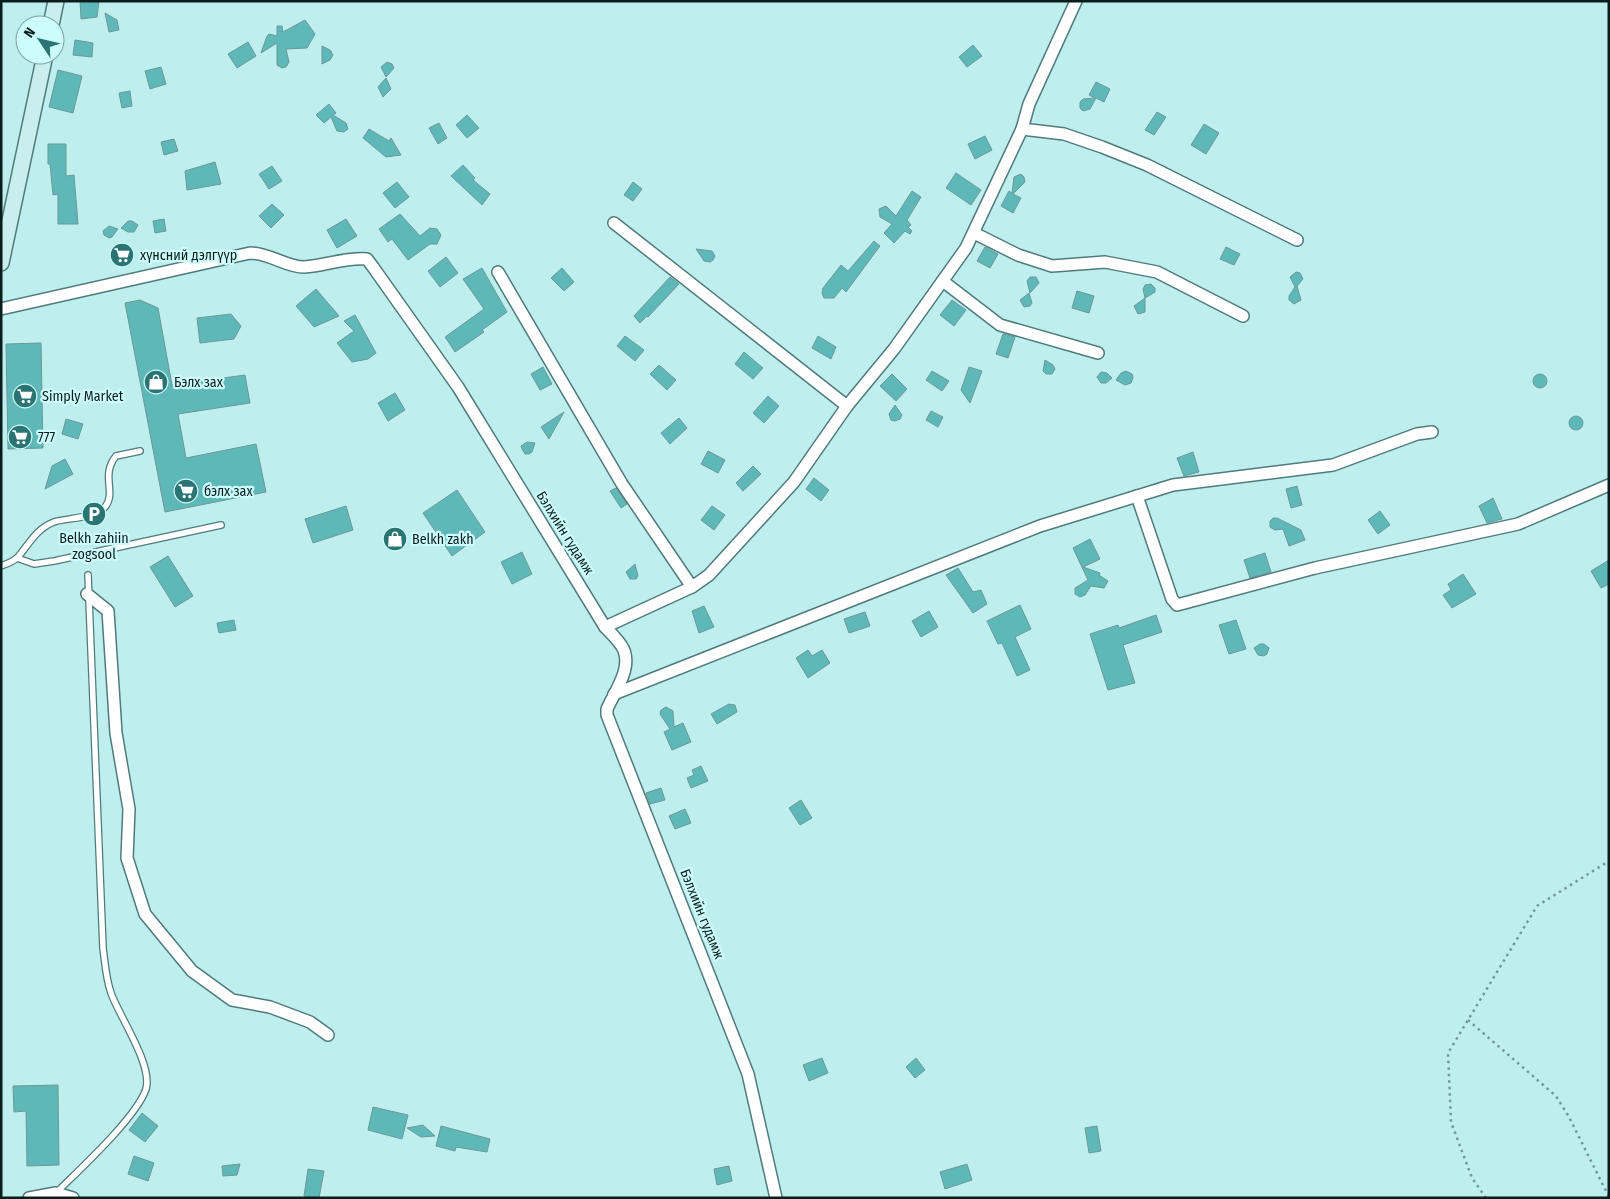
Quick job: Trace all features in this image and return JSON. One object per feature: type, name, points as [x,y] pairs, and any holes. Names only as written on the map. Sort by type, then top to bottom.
[{"type":"main road","points":[[53,15],[56,1]]},
{"type":"main road","points":[[1,262],[43,65]]},
{"type":"street","points":[[606,627],[692,587],[710,575],[794,482],[847,406],[894,349],[944,282],[974,233],[1022,129],[1029,104],[1076,1]]},
{"type":"street","points":[[1022,129],[1064,134],[1147,165],[1297,240]]},
{"type":"street","points":[[614,223],[847,406]]},
{"type":"street","points":[[974,233],[1018,255],[1052,266],[1105,262],[1157,272],[1243,316]]},
{"type":"street","name":"Бэлхийн гудамж","points":[[1,310],[250,253],[264,253],[302,267],[353,258],[366,259],[458,387],[606,627],[623,647],[626,660],[624,672],[607,709],[607,715],[748,1074],[776,1198]]},
{"type":"street","points":[[498,272],[622,484],[692,587]]},
{"type":"street","points":[[944,282],[1000,325],[1098,353]]},
{"type":"street","points":[[614,694],[1040,526],[1173,485],[1333,465],[1417,434],[1432,432]]},
{"type":"street","points":[[1137,496],[1172,599],[1177,605],[1315,568],[1518,524],[1609,485]]},
{"type":"street","points":[[87,594],[108,611],[116,733],[129,810],[127,858],[145,914],[192,971],[232,1000],[278,1010],[310,1022],[328,1035]]},
{"type":"street","points":[[29,1198],[56,1193],[73,1198]]},
{"type":"lane","points":[[1,566],[17,558],[42,528],[54,522],[98,513],[105,507],[110,496],[107,473],[110,464],[116,456],[140,451]]},
{"type":"lane","points":[[17,558],[34,564],[220,525]]},
{"type":"lane","points":[[56,1193],[105,1144],[139,1102],[146,1088],[144,1067],[128,1025],[112,993],[106,967],[87,594],[88,575]]},
{"type":"path","points":[[1486,1198],[1472,1178],[1451,1122],[1448,1052],[1536,906],[1609,861]]},
{"type":"path","points":[[1468,1020],[1556,1096],[1569,1117],[1609,1197]]},
{"type":"building","points":[[80,1],[99,1],[97,17],[81,19]]},
{"type":"building","points":[[105,13],[117,20],[119,30],[109,32]]},
{"type":"building","points":[[305,20],[315,34],[307,48],[286,49],[289,62],[286,67],[282,68],[277,65],[277,43],[261,53],[267,36],[269,34],[277,36],[277,26],[282,26],[283,32]]},
{"type":"building","points":[[75,40],[93,43],[92,57],[73,55]]},
{"type":"building","points":[[248,42],[256,56],[237,68],[228,54]]},
{"type":"building","points":[[973,45],[982,56],[967,67],[959,57]]},
{"type":"building","points":[[322,46],[330,50],[333,55],[330,60],[322,64]]},
{"type":"building","points":[[387,62],[392,64],[394,68],[386,77],[381,67]]},
{"type":"building","points":[[161,67],[166,84],[150,89],[145,71]]},
{"type":"building","points":[[58,70],[82,76],[73,113],[49,107]]},
{"type":"building","points":[[386,78],[391,89],[383,97],[378,87]]},
{"type":"building","points":[[1096,82],[1110,89],[1104,102],[1096,98],[1090,109],[1083,111],[1080,108],[1080,102],[1083,99],[1095,98],[1089,95]]},
{"type":"building","points":[[130,91],[132,106],[122,108],[119,93]]},
{"type":"building","points":[[329,104],[336,113],[333,115],[346,123],[348,129],[344,132],[337,131],[331,117],[324,123],[316,115]]},
{"type":"building","points":[[1157,112],[1166,117],[1154,135],[1145,130]]},
{"type":"building","points":[[467,115],[479,128],[467,138],[456,125]]},
{"type":"building","points":[[439,123],[447,138],[438,144],[429,128]]},
{"type":"building","points":[[1204,124],[1219,133],[1206,154],[1191,145]]},
{"type":"building","points":[[369,129],[389,141],[391,138],[401,155],[386,157],[363,138]]},
{"type":"building","points":[[985,136],[992,150],[975,159],[968,144]]},
{"type":"building","points":[[174,139],[178,151],[164,155],[161,142]]},
{"type":"building","points":[[48,144],[66,144],[66,176],[74,175],[78,224],[58,224],[58,194],[53,195],[50,164],[48,164]]},
{"type":"building","points":[[215,162],[221,184],[187,190],[185,171]]},
{"type":"building","points":[[463,165],[475,178],[473,180],[490,194],[482,205],[451,176]]},
{"type":"building","points":[[272,166],[282,181],[269,189],[259,174]]},
{"type":"building","points":[[956,173],[981,190],[971,205],[946,188]]},
{"type":"building","points":[[1021,174],[1025,182],[1013,194],[1021,198],[1013,213],[1001,206],[1009,191],[1012,193],[1014,177]]},
{"type":"building","points":[[397,182],[409,197],[395,208],[383,193]]},
{"type":"building","points":[[633,182],[642,189],[633,201],[624,195]]},
{"type":"building","points":[[912,191],[921,197],[907,220],[911,225],[908,227],[912,231],[910,234],[905,231],[894,243],[884,233],[892,224],[880,217],[879,209],[886,206],[896,216]]},
{"type":"building","points":[[272,204],[284,215],[271,228],[259,216]]},
{"type":"building","points":[[400,214],[420,236],[430,228],[437,229],[441,235],[437,244],[430,244],[408,260],[392,239],[388,242],[379,229]]},
{"type":"building","points":[[164,219],[166,231],[155,233],[153,221]]},
{"type":"building","points":[[346,219],[357,236],[337,248],[327,230]]},
{"type":"building","points":[[128,221],[138,225],[134,232],[128,232],[121,228]]},
{"type":"building","points":[[109,226],[118,229],[109,238],[104,235],[103,231]]},
{"type":"building","points":[[874,241],[880,246],[846,292],[842,288],[834,298],[824,298],[823,288],[841,265],[848,271]]},
{"type":"building","points":[[985,247],[998,254],[990,268],[977,261]]},
{"type":"building","points":[[1226,247],[1240,254],[1234,265],[1220,259]]},
{"type":"building","points":[[696,249],[712,251],[715,256],[713,260],[710,262],[704,261]]},
{"type":"building","points":[[446,257],[458,273],[440,287],[428,271]]},
{"type":"building","points":[[482,268],[507,312],[482,330],[484,332],[455,352],[445,337],[484,309],[463,279]]},
{"type":"building","points":[[562,268],[574,282],[564,291],[551,278]]},
{"type":"building","points":[[1296,272],[1300,273],[1303,279],[1297,286],[1301,300],[1294,304],[1289,300],[1289,296],[1295,287],[1290,277]]},
{"type":"building","points":[[670,277],[679,284],[640,323],[634,316]]},
{"type":"building","points":[[1030,277],[1036,277],[1039,283],[1030,293],[1027,281]]},
{"type":"building","points":[[1151,284],[1155,288],[1155,292],[1145,298],[1143,289],[1145,285]]},
{"type":"building","points":[[316,289],[339,316],[314,327],[296,306]]},
{"type":"building","points":[[1077,291],[1094,296],[1089,313],[1072,308]]},
{"type":"building","points":[[1029,293],[1032,303],[1030,306],[1024,307],[1020,300]]},
{"type":"building","points":[[1145,298],[1145,312],[1138,314],[1134,306]]},
{"type":"building","points":[[140,300],[158,308],[172,385],[245,375],[250,403],[178,414],[186,458],[256,444],[266,492],[165,512],[125,303]]},
{"type":"building","points":[[952,300],[966,310],[954,326],[940,315]]},
{"type":"building","points":[[231,314],[241,326],[234,339],[200,343],[197,318]]},
{"type":"building","points":[[355,315],[376,353],[368,359],[352,362],[337,343],[354,331],[344,321]]},
{"type":"building","points":[[1003,334],[1015,337],[1008,358],[996,354]]},
{"type":"building","points":[[625,336],[644,350],[635,361],[617,346]]},
{"type":"building","points":[[818,336],[836,347],[831,359],[812,348]]},
{"type":"building","name":"Simply Market","points":[[41,343],[43,448],[8,449],[6,344]]},
{"type":"building","points":[[744,352],[763,368],[753,379],[735,364]]},
{"type":"building","points":[[1045,360],[1053,365],[1055,369],[1052,374],[1046,374],[1043,371]]},
{"type":"building","points":[[659,365],[676,380],[667,390],[650,374]]},
{"type":"building","points":[[543,367],[552,384],[540,390],[531,374]]},
{"type":"building","points":[[969,367],[982,371],[970,403],[961,390]]},
{"type":"building","points":[[932,371],[949,381],[942,391],[926,380]]},
{"type":"building","points":[[1126,371],[1132,374],[1133,378],[1131,383],[1125,385],[1116,380],[1121,373]]},
{"type":"building","points":[[1101,372],[1107,373],[1112,378],[1106,383],[1101,383],[1097,377]]},
{"type":"building","points":[[892,374],[907,389],[896,401],[880,386]]},
{"type":"building","points":[[1537,374],[1543,374],[1547,381],[1543,388],[1537,388],[1533,384],[1533,378]]},
{"type":"building","points":[[395,393],[405,410],[388,421],[378,403]]},
{"type":"building","points":[[768,396],[779,406],[764,423],[753,413]]},
{"type":"building","points":[[895,405],[902,415],[900,419],[895,421],[891,420],[889,414]]},
{"type":"building","points":[[931,411],[943,417],[938,427],[926,420]]},
{"type":"building","points":[[564,412],[549,439],[541,427]]},
{"type":"building","points":[[1576,416],[1581,418],[1583,423],[1581,428],[1576,430],[1571,428],[1569,423],[1571,418]]},
{"type":"building","points":[[679,418],[687,428],[670,444],[661,433]]},
{"type":"building","points":[[66,419],[83,424],[78,439],[62,434]]},
{"type":"building","points":[[527,442],[535,443],[532,452],[525,454],[521,446]]},
{"type":"building","points":[[708,451],[725,460],[718,473],[701,464]]},
{"type":"building","points":[[1193,452],[1199,472],[1184,476],[1177,458]]},
{"type":"building","points":[[65,459],[73,474],[45,489],[52,466]]},
{"type":"building","points":[[753,466],[761,474],[743,491],[736,483]]},
{"type":"building","points":[[814,478],[829,490],[821,501],[806,489]]},
{"type":"building","points":[[1297,486],[1302,505],[1291,508],[1286,489]]},
{"type":"building","points":[[616,488],[627,504],[621,508],[610,491]]},
{"type":"building","points":[[457,490],[485,532],[452,556],[423,513]]},
{"type":"building","points":[[1493,498],[1502,519],[1487,523],[1479,506]]},
{"type":"building","points":[[346,506],[353,530],[313,543],[305,519]]},
{"type":"building","points":[[712,506],[725,515],[714,530],[701,520]]},
{"type":"building","points":[[1380,511],[1390,525],[1378,534],[1368,520]]},
{"type":"building","points":[[1273,518],[1277,518],[1301,530],[1305,540],[1289,546],[1283,529],[1275,530],[1270,527],[1270,521]]},
{"type":"building","points":[[1090,539],[1100,559],[1083,567],[1100,573],[1099,575],[1108,581],[1104,588],[1091,586],[1085,595],[1080,597],[1075,594],[1075,588],[1088,580],[1073,548]]},
{"type":"building","points":[[522,552],[532,574],[512,584],[501,562]]},
{"type":"building","points":[[1265,553],[1271,572],[1250,578],[1244,560]]},
{"type":"building","points":[[168,556],[193,596],[175,607],[150,567]]},
{"type":"building","points":[[1609,560],[1609,584],[1601,588],[1591,571]]},
{"type":"building","points":[[635,564],[638,576],[636,579],[630,579],[626,572]]},
{"type":"building","points":[[958,568],[973,592],[981,590],[987,604],[973,613],[946,575]]},
{"type":"building","points":[[1463,574],[1476,594],[1452,608],[1443,595],[1451,590],[1448,584]]},
{"type":"building","points":[[1020,605],[1031,629],[1015,637],[1030,670],[1017,676],[1002,643],[998,644],[987,621]]},
{"type":"building","points":[[704,606],[714,627],[699,633],[692,611]]},
{"type":"building","points":[[929,611],[938,627],[921,637],[912,621]]},
{"type":"building","points":[[865,612],[870,626],[849,633],[844,619]]},
{"type":"building","points":[[1156,615],[1162,632],[1123,645],[1135,683],[1108,690],[1090,634],[1118,625],[1119,628]]},
{"type":"building","points":[[234,620],[236,630],[219,633],[217,623]]},
{"type":"building","points":[[1236,620],[1246,649],[1229,654],[1219,625]]},
{"type":"building","points":[[1264,644],[1269,648],[1264,656],[1258,655],[1254,648]]},
{"type":"building","points":[[808,650],[812,656],[822,650],[830,663],[808,678],[796,658]]},
{"type":"building","points":[[729,704],[735,705],[737,712],[717,724],[711,714]]},
{"type":"building","points":[[666,707],[673,711],[674,727],[683,723],[691,742],[672,750],[664,732],[670,729],[660,714],[661,710]]},
{"type":"building","points":[[701,766],[708,781],[691,788],[687,778],[694,775],[692,770]]},
{"type":"building","points":[[661,788],[665,800],[650,804],[646,793]]},
{"type":"building","points":[[801,800],[812,818],[800,825],[789,808]]},
{"type":"building","points":[[685,809],[691,823],[675,829],[669,816]]},
{"type":"building","points":[[822,1058],[828,1073],[809,1081],[803,1065]]},
{"type":"building","points":[[916,1058],[925,1070],[915,1078],[906,1067]]},
{"type":"building","points":[[58,1085],[59,1165],[27,1166],[26,1111],[14,1112],[13,1086]]},
{"type":"building","points":[[373,1107],[408,1115],[402,1139],[368,1130]]},
{"type":"building","points":[[142,1113],[158,1126],[145,1142],[129,1130]]},
{"type":"building","points":[[423,1125],[435,1136],[421,1137],[407,1128]]},
{"type":"building","points":[[441,1126],[490,1139],[487,1152],[456,1147],[455,1151],[436,1146]]},
{"type":"building","points":[[1097,1126],[1101,1151],[1089,1153],[1085,1128]]},
{"type":"building","points":[[134,1156],[154,1163],[148,1181],[128,1174]]},
{"type":"building","points":[[240,1164],[237,1175],[223,1176],[222,1166]]},
{"type":"building","points":[[967,1164],[972,1180],[945,1189],[940,1172]]},
{"type":"building","points":[[729,1166],[732,1181],[717,1185],[714,1169]]},
{"type":"building","points":[[308,1169],[324,1171],[319,1198],[304,1196]]},
{"type":"place","name":"хүнсний дэлгүүр","points":[[122,255]]},
{"type":"place","name":"Бэлх зах","points":[[156,382]]},
{"type":"place","name":"Simply Market","points":[[25,396]]},
{"type":"place","name":"777","points":[[20,437]]},
{"type":"place","name":"бэлх зах","points":[[186,491]]},
{"type":"place","name":"Belkh zahiin zogsool","points":[[94,514]]},
{"type":"place","name":"Belkh zakh","points":[[395,539]]}]
